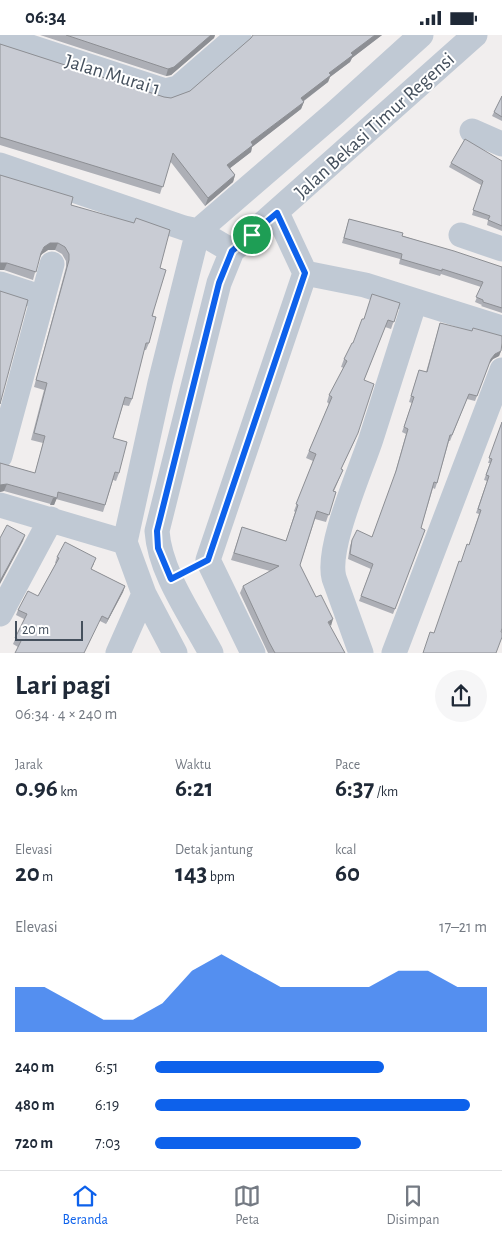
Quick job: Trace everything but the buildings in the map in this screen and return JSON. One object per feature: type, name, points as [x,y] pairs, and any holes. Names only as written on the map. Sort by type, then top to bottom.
[{"type":"street","name":"Jalan Murai 1","points":[[0,37],[166,91],[178,88],[239,35]]},
{"type":"street","name":"Jalan Bekasi Timur Regensi","points":[[198,231],[336,112],[421,35]]},
{"type":"street","name":"Jalan Bekasi Timur Regensi","points":[[211,653],[171,579],[158,548],[157,531],[219,283],[232,251],[475,35]]},
{"type":"street","points":[[472,131],[502,144]]},
{"type":"street","points":[[0,165],[184,228],[198,231],[232,251]]},
{"type":"street","points":[[171,579],[208,560],[305,273],[277,213]]},
{"type":"street","points":[[175,653],[144,593],[125,542],[160,383],[198,231]]},
{"type":"street","points":[[461,235],[502,249]]},
{"type":"street","points":[[0,455],[7,404],[43,298],[52,264]]},
{"type":"street","points":[[305,273],[365,285],[502,328]]},
{"type":"street","points":[[0,285],[43,298]]},
{"type":"street","points":[[361,653],[331,570],[332,561],[340,528],[415,301]]},
{"type":"street","points":[[394,653],[502,370]]},
{"type":"street","points":[[0,505],[125,542]]},
{"type":"street","points":[[0,614],[51,519]]},
{"type":"street","points":[[208,560],[253,653]]},
{"type":"street","points":[[118,653],[144,593]]},
{"type":"route","points":[[277,213],[305,273],[208,560],[171,579],[158,548],[157,531],[219,283],[232,251],[252,235],[277,213]]}]
